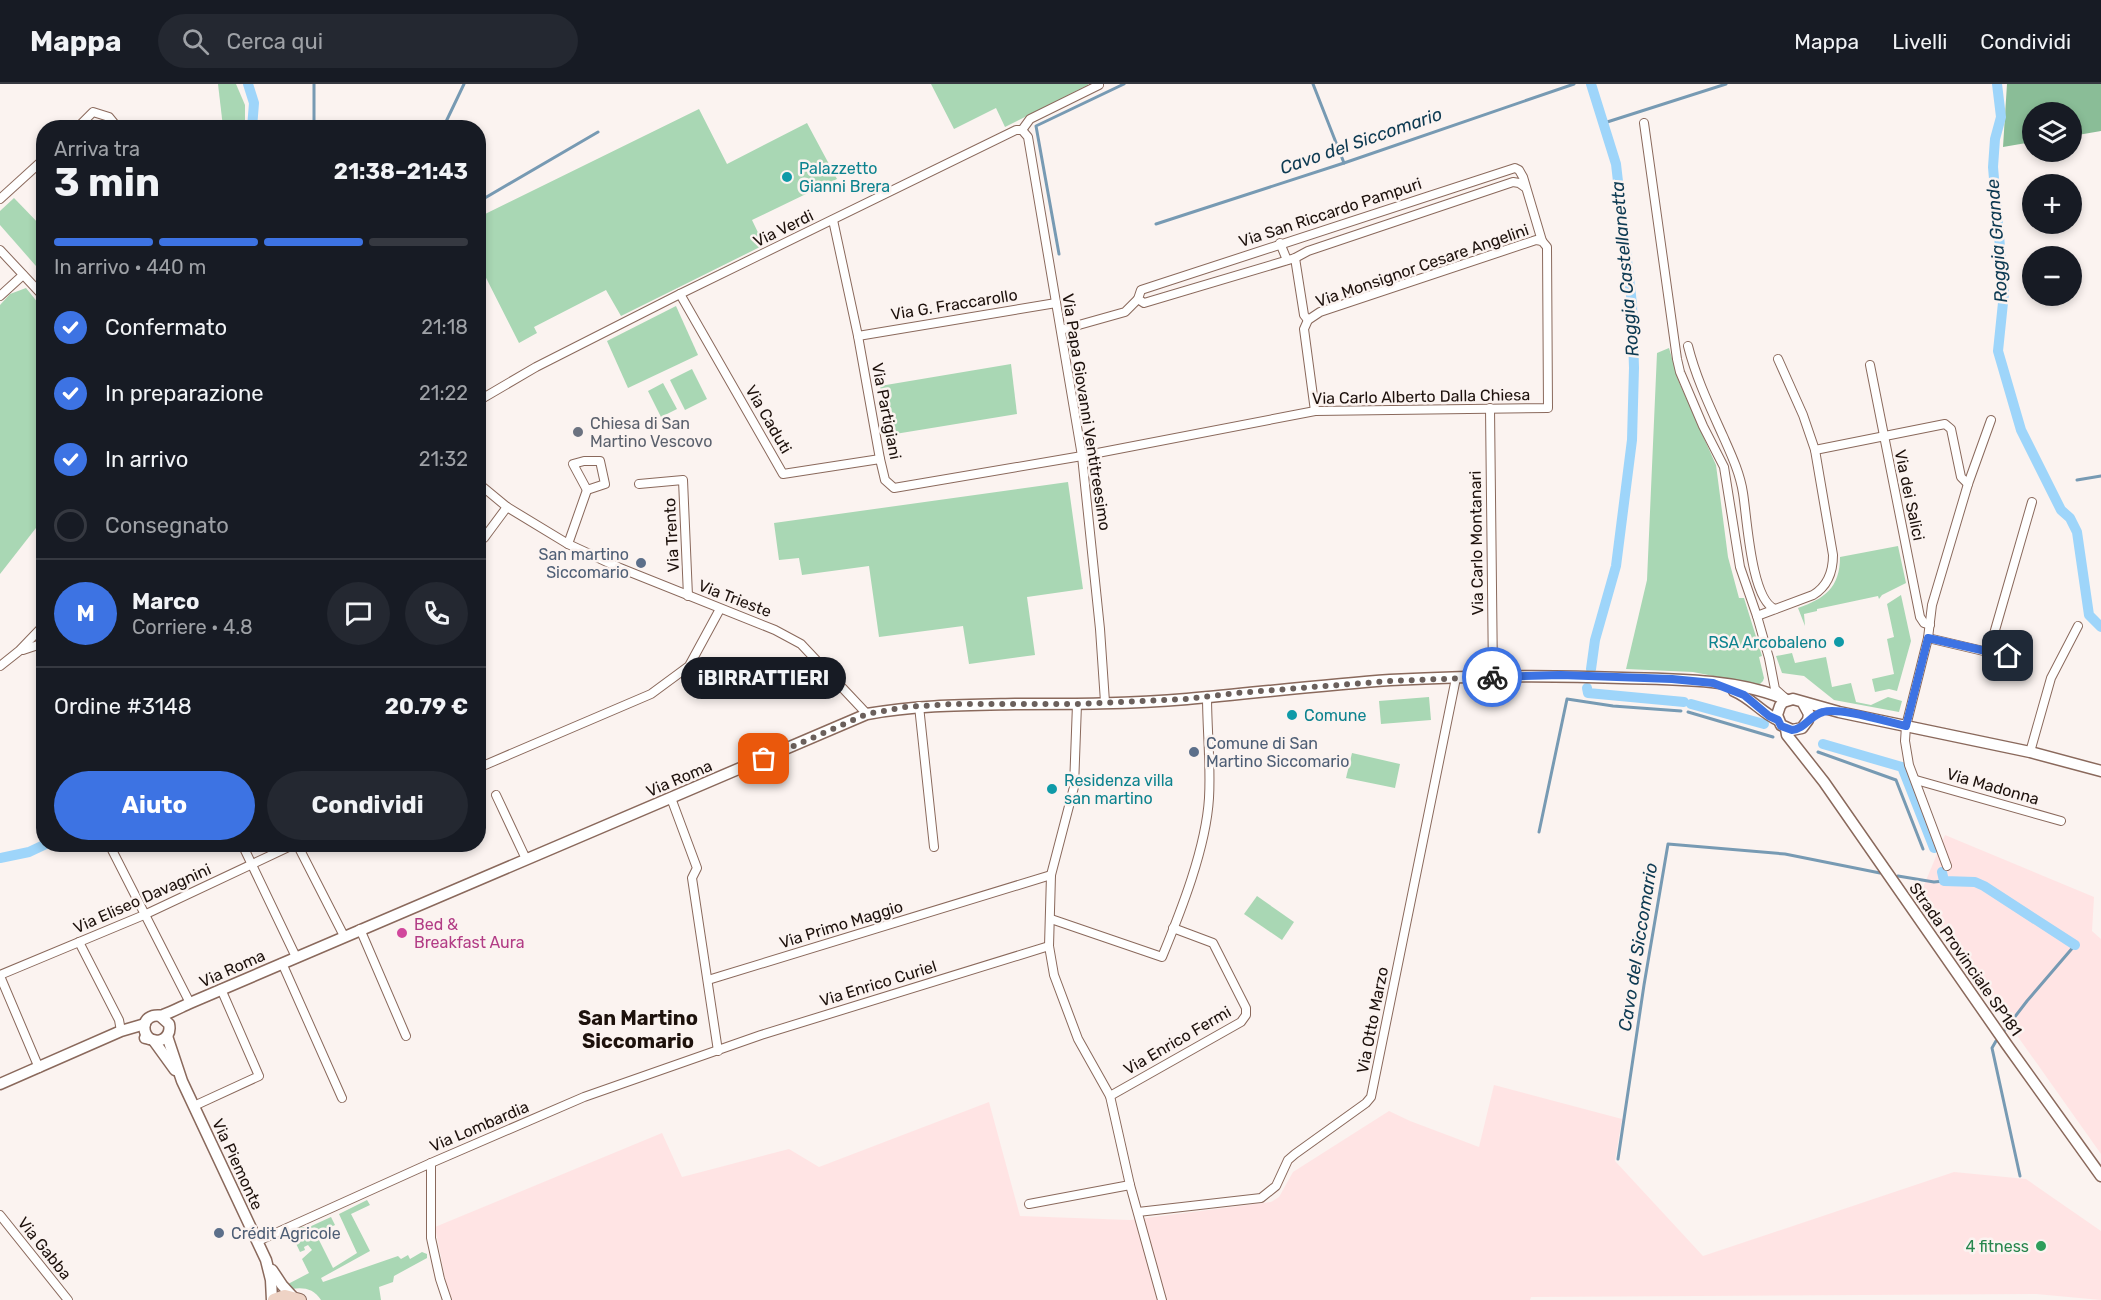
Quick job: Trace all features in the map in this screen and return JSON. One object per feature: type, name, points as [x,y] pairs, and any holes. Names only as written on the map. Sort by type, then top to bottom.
[{"type":"main road","points":[[273,1300],[285,1296],[296,1298]]},
{"type":"street","name":"Via Verdi","points":[[486,395],[536,367],[680,294],[1016,130],[1022,130],[1030,119],[1099,85]]},
{"type":"street","points":[[85,120],[93,112],[111,120]]},
{"type":"street","points":[[1644,123],[1680,372],[1703,426],[1724,467],[1740,567],[1757,616],[1775,689],[1788,700]]},
{"type":"street","name":"Via Papa Giovanni Ventitreesimo","points":[[1022,130],[1028,136],[1082,456],[1100,629],[1105,702]]},
{"type":"street","points":[[0,199],[36,166]]},
{"type":"street","name":"Via San Riccardo Pampuri","points":[[1061,330],[1125,312],[1138,299],[1140,290],[1515,168],[1523,177],[1542,241]]},
{"type":"street","name":"Via San Riccardo Pampuri","points":[[1138,299],[1144,303],[1291,259],[1308,251],[1513,182],[1519,183],[1526,189]]},
{"type":"street","name":"Via Partigiani","points":[[833,220],[885,480],[894,488],[1082,456]]},
{"type":"street","points":[[1303,237],[1308,251]]},
{"type":"street","name":"Via Monsignor Cesare Angelini","points":[[1315,411],[1304,329],[1308,320],[1320,312],[1536,240],[1542,241],[1547,248],[1548,408]]},
{"type":"street","points":[[1280,243],[1291,259]]},
{"type":"street","points":[[0,250],[36,289]]},
{"type":"street","name":"Via San Riccardo Pampuri","points":[[1291,259],[1304,315],[1308,320]]},
{"type":"street","points":[[0,296],[23,275]]},
{"type":"street","name":"Via Caduti","points":[[680,294],[783,474],[880,459]]},
{"type":"street","name":"Via G. Fraccarollo","points":[[858,336],[1056,303]]},
{"type":"street","points":[[1688,346],[1697,379],[1735,463],[1742,486],[1751,556],[1759,590],[1767,605],[1774,609]]},
{"type":"street","points":[[1757,616],[1821,591],[1831,575],[1833,555],[1815,450],[1803,415],[1778,359]]},
{"type":"street","name":"Via dei Salici","points":[[1870,365],[1920,617],[1924,623],[1930,625]]},
{"type":"street","name":"Via Carlo Montanari","points":[[1490,408],[1494,677]]},
{"type":"street","name":"Via Carlo Alberto Dalla Chiesa","points":[[1082,456],[1315,411],[1548,408]]},
{"type":"street","points":[[1947,866],[1909,765],[1905,741],[1906,726],[1928,638],[1932,605],[1968,484],[1991,420]]},
{"type":"street","points":[[1815,450],[1942,423],[1947,424],[1951,429],[1961,477],[1968,484]]},
{"type":"street","name":"Via Trento","points":[[639,484],[683,480],[688,596]]},
{"type":"street","name":"Via Trieste","points":[[486,490],[507,507],[568,544],[620,568],[775,630],[801,644],[867,714]]},
{"type":"street","points":[[568,544],[587,490]]},
{"type":"street","points":[[1989,651],[2032,502]]},
{"type":"street","points":[[486,535],[507,507]]},
{"type":"street","points":[[1752,602],[1759,590]]},
{"type":"street","points":[[486,765],[651,694],[689,666],[720,609]]},
{"type":"street","points":[[2030,753],[2050,678],[2078,626]]},
{"type":"street","points":[[0,666],[36,633]]},
{"type":"street","points":[[1928,638],[2026,661]]},
{"type":"street","points":[[19,651],[36,646]]},
{"type":"street","points":[[1494,677],[1561,675],[1672,679],[1759,690],[1788,700],[1793,699],[1839,712],[2030,753],[2101,771]]},
{"type":"street","name":"Via Roma","points":[[160,1016],[867,714],[919,706],[1077,704],[1382,681],[1494,677]]},
{"type":"street","points":[[1759,690],[1768,684],[1772,677]]},
{"type":"street","name":"Via Otto Marzo","points":[[1138,1212],[1260,1198],[1276,1186],[1288,1160],[1371,1097],[1456,678]]},
{"type":"street","points":[[1713,683],[1744,695],[1769,716],[1778,720],[1786,729],[1792,730],[1805,724],[1820,712],[1839,712]]},
{"type":"street","points":[[1051,919],[1162,957],[1200,846],[1209,799],[1207,696]]},
{"type":"street","points":[[1778,720],[1780,706],[1788,700]]},
{"type":"street","points":[[1803,702],[1807,707],[1805,724]]},
{"type":"street","points":[[1077,704],[1074,787],[1051,875],[1049,946],[1054,975],[1078,1039],[1110,1096],[1130,1185],[1162,1300]]},
{"type":"street","points":[[919,706],[934,847]]},
{"type":"street","name":"Strada Provinciale SP181","points":[[1805,724],[1807,759]]},
{"type":"street","name":"Strada Provinciale SP181","points":[[1786,729],[1787,735],[1807,759],[2007,1046],[2101,1176]]},
{"type":"street","name":"Via Madonna","points":[[1916,780],[2061,821]]},
{"type":"street","points":[[496,795],[526,859]]},
{"type":"street","points":[[670,798],[697,868],[692,878],[718,1051]]},
{"type":"street","points":[[113,852],[190,1003]]},
{"type":"street","points":[[246,852],[296,957]]},
{"type":"street","name":"Via Eliseo Davagnini","points":[[0,975],[144,915],[279,852]]},
{"type":"street","points":[[300,852],[344,936]]},
{"type":"street","name":"Via Primo Maggio","points":[[708,980],[1051,875]]},
{"type":"street","name":"Via Enrico Fermi","points":[[1110,1096],[1241,1022],[1246,1015],[1246,1008],[1213,943],[1173,928]]},
{"type":"street","points":[[360,929],[406,1036]]},
{"type":"street","points":[[79,942],[119,1020],[121,1031]]},
{"type":"street","name":"Via Enrico Curiel","points":[[718,1051],[839,1010],[1049,946]]},
{"type":"street","points":[[282,963],[342,1098]]},
{"type":"street","points":[[0,975],[39,1068]]},
{"type":"street","points":[[194,1106],[259,1076],[221,989]]},
{"type":"street","name":"Via Roma","points":[[168,1032],[190,1003]]},
{"type":"street","points":[[0,1084],[121,1031],[145,1024],[152,1016],[160,1016],[166,1020],[168,1032],[161,1040],[152,1040],[121,1031]]},
{"type":"street","points":[[145,1024],[145,1033],[152,1040]]},
{"type":"street","name":"Via Piemonte","points":[[168,1032],[182,1081],[266,1260],[273,1300]]},
{"type":"street","name":"Via Piemonte","points":[[152,1040],[182,1081]]},
{"type":"street","name":"Via Lombardia","points":[[258,1241],[584,1097],[718,1051]]},
{"type":"street","points":[[431,1163],[431,1238],[447,1300]]},
{"type":"street","points":[[1029,1204],[1130,1185]]},
{"type":"street","name":"Via Gabba","points":[[0,1215],[68,1300]]},
{"type":"street","name":"Via Piemonte","points":[[266,1260],[282,1285],[296,1298]]},
{"type":"shaded area","points":[[1945,835],[2094,897],[2092,931],[2101,939],[2101,1154],[1919,897]]},
{"type":"shaded area","points":[[1494,1085],[1622,1119],[1615,1161],[1703,1256],[1954,1172],[2026,1179],[2101,1231],[2101,1300],[2036,1294],[1531,1297],[1530,1300],[451,1300],[435,1227],[662,1133],[682,1177],[789,1149],[819,1167],[989,1102],[1020,1216],[1130,1220],[1271,1202],[1279,1197],[1293,1172],[1389,1111],[1479,1147]]},
{"type":"green space","points":[[218,84],[236,84],[245,105],[245,120],[222,120]]},
{"type":"green space","points":[[931,84],[1088,85],[1005,127],[996,108],[954,129]]},
{"type":"green space","points":[[2007,84],[2101,84],[2101,131],[2082,134],[2082,102],[2022,102],[2022,144],[2003,147]]},
{"type":"green space","points":[[699,109],[727,164],[807,123],[837,179],[752,220],[764,245],[621,316],[606,290],[534,327],[537,333],[519,343],[486,278],[486,214]]},
{"type":"green space","points":[[14,198],[36,221],[36,266],[0,225],[0,211]]},
{"type":"green space","points":[[26,288],[36,300],[36,528],[0,574],[0,305],[10,294]]},
{"type":"green space","points":[[676,306],[698,355],[628,388],[607,341]]},
{"type":"green space","points":[[1669,348],[1679,382],[1716,465],[1728,557],[1739,598],[1744,598],[1762,656],[1759,657],[1764,678],[1759,685],[1693,672],[1626,669],[1647,580],[1657,353]]},
{"type":"green space","points":[[1011,364],[1017,414],[889,435],[880,386]]},
{"type":"green space","points":[[692,369],[707,399],[685,410],[670,380]]},
{"type":"green space","points":[[663,383],[677,409],[661,417],[648,391]]},
{"type":"green space","points":[[1068,482],[1083,589],[1027,597],[1035,655],[969,664],[963,626],[879,637],[869,566],[802,575],[799,558],[779,560],[774,523]]},
{"type":"green space","points":[[1898,546],[1906,583],[1882,595],[1879,599],[1878,596],[1804,614],[1805,626],[1798,608],[1816,601],[1829,591],[1837,577],[1840,557]]},
{"type":"green space","points":[[1901,595],[1911,641],[1897,691],[1889,689],[1875,692],[1872,679],[1894,674],[1887,639],[1894,637],[1887,604]]},
{"type":"green space","points":[[1792,653],[1795,663],[1826,657],[1832,687],[1851,683],[1856,702],[1871,705],[1888,697],[1902,701],[1899,712],[1834,700],[1804,676],[1782,673],[1776,656]]},
{"type":"green space","points":[[1429,697],[1431,720],[1381,724],[1379,701]]},
{"type":"green space","points":[[1352,753],[1400,764],[1395,788],[1346,778]]},
{"type":"green space","points":[[1257,896],[1294,922],[1282,940],[1244,914]]},
{"type":"green space","points":[[367,1200],[370,1205],[351,1214],[370,1251],[321,1278],[323,1282],[398,1256],[401,1259],[408,1255],[410,1259],[422,1252],[427,1254],[427,1258],[394,1276],[393,1282],[379,1287],[381,1300],[321,1300],[315,1293],[308,1290],[292,1289],[288,1284],[309,1273],[302,1259],[312,1250],[308,1245],[300,1252],[290,1231],[299,1226],[307,1228],[331,1217],[335,1225],[316,1234],[333,1268],[357,1253],[339,1214]]},
{"type":"waterway","points":[[248,84],[254,103],[253,120]]},
{"type":"waterway","name":"Cavo del Siccomario","points":[[314,84],[314,120]]},
{"type":"waterway","name":"Cavo del Siccomario","points":[[447,120],[464,84]]},
{"type":"waterway","points":[[1059,254],[1036,126],[1124,84]]},
{"type":"waterway","points":[[1313,84],[1344,163]]},
{"type":"waterway","name":"Cavo del Siccomario","points":[[1156,224],[1344,163],[1574,84]]},
{"type":"waterway","name":"Roggia Castellanetta","points":[[1591,84],[1616,164],[1632,304],[1634,368],[1632,440],[1616,566],[1595,640],[1591,669]]},
{"type":"waterway","points":[[1604,123],[1726,84]]},
{"type":"waterway","name":"Roggia Grande","points":[[1997,84],[2001,117],[1995,139],[1993,167],[2004,293],[1998,351],[2021,430],[2061,510],[2070,518],[2077,532],[2089,615],[2101,627]]},
{"type":"waterway","name":"Cavo del Siccomario","points":[[486,197],[598,132]]},
{"type":"waterway","name":"Cavo del Siccomario","points":[[2077,480],[2101,476]]},
{"type":"waterway","name":"Roggia Castellanetta","points":[[1587,688],[1588,693],[1684,702]]},
{"type":"waterway","name":"Cavo del Siccomario","points":[[1539,832],[1567,699],[1613,706],[1681,711]]},
{"type":"waterway","name":"Roggia Castellanetta","points":[[1691,704],[1764,724]]},
{"type":"waterway","name":"Cavo del Siccomario","points":[[1688,712],[1773,737]]},
{"type":"waterway","name":"Roggia Castellanetta","points":[[1823,744],[1902,767],[1934,848]]},
{"type":"waterway","name":"Cavo del Siccomario","points":[[1818,752],[1896,780],[1923,849]]},
{"type":"waterway","name":"Cavo del Siccomario","points":[[1618,1159],[1668,844],[1785,854],[1880,873]]},
{"type":"waterway","points":[[0,858],[36,849]]},
{"type":"waterway","name":"Roggia Castellanetta","points":[[1942,872],[1944,881],[1975,882],[1984,886],[2075,945]]},
{"type":"waterway","name":"Cavo del Siccomario","points":[[1898,876],[1934,882],[1944,881]]},
{"type":"waterway","name":"Cavo del Siccomario","points":[[2004,1031],[2075,945]]},
{"type":"waterway","name":"Cavo del Siccomario","points":[[1996,1041],[1992,1048],[2020,1176]]},
{"type":"way so far","points":[[764,759],[867,714],[905,707],[954,704],[1077,704],[1187,699],[1390,681],[1492,677]]},
{"type":"place","name":"Palazzetto Gianni Brera","points":[[787,177]]},
{"type":"place","name":"Chiesa di San Martino Vescovo","points":[[578,432]]},
{"type":"place","name":"San martino Siccomario","points":[[641,563]]},
{"type":"place","name":"RSA Arcobaleno","points":[[1839,642]]},
{"type":"place","name":"Comune","points":[[1292,715]]},
{"type":"place","name":"Comune di San Martino Siccomario","points":[[1194,752]]},
{"type":"place","name":"iBIRRATTIERI","points":[[764,759]]},
{"type":"place","name":"Residenza villa san martino","points":[[1052,789]]},
{"type":"place","name":"Bed & Breakfast Aura","points":[[402,933]]},
{"type":"place","name":"Crédit Agricole","points":[[219,1233]]},
{"type":"place","name":"4 fitness","points":[[2041,1246]]},
{"type":"district","name":"San Martino Siccomario","points":[[638,1030]]},
{"type":"route","points":[[1492,677],[1561,675],[1672,679],[1713,683],[1744,695],[1769,716],[1778,720],[1786,729],[1802,728],[1808,720],[1826,711],[1906,726],[1928,638],[2008,656]]}]
